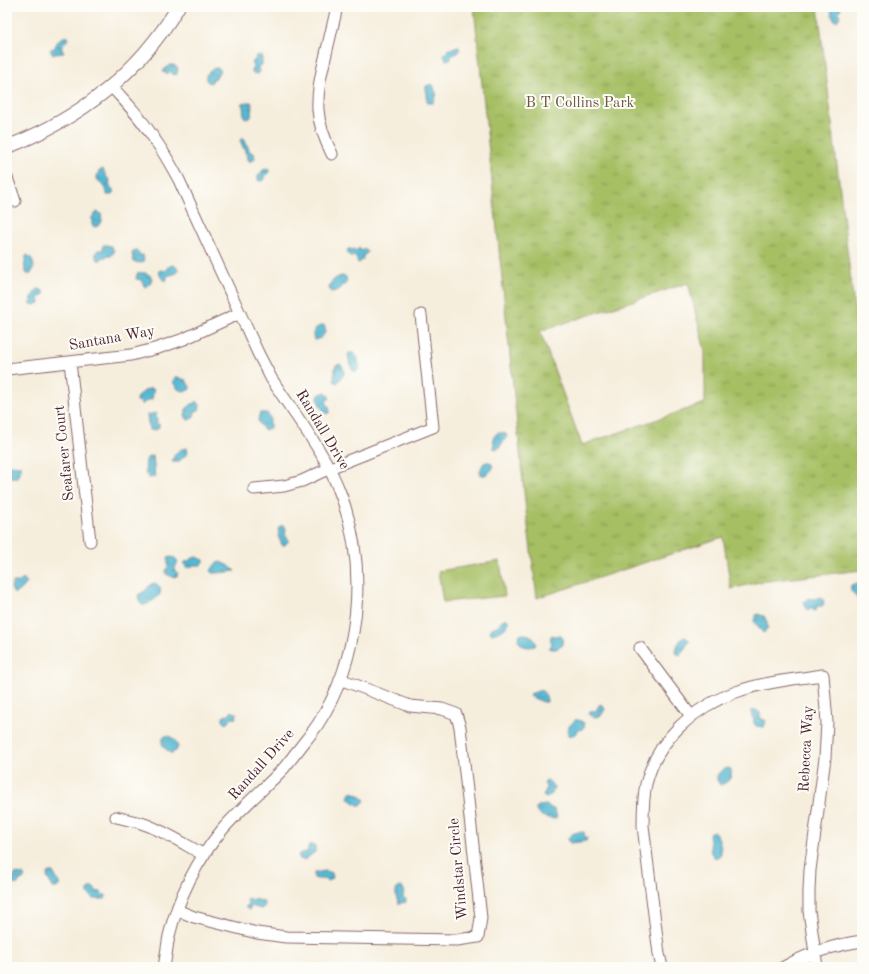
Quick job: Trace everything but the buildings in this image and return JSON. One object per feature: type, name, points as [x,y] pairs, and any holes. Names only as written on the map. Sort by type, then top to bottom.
[{"type":"street","points":[[7,146],[28,139],[48,129],[78,111],[111,86],[135,63],[157,37],[178,7]]},
{"type":"street","points":[[332,154],[321,126],[318,110],[318,99],[321,77],[337,7]]},
{"type":"street","name":"Randall Drive","points":[[111,86],[138,116],[167,158],[179,180],[258,353],[271,377],[330,468],[342,498],[350,525],[355,552],[357,580],[357,598],[349,652],[331,700],[318,724],[284,767],[240,811],[222,831],[204,855],[185,889],[177,910],[169,937],[164,967]]},
{"type":"street","points":[[7,178],[15,201]]},
{"type":"street","name":"Santana Way","points":[[7,369],[125,356],[158,348],[184,339],[240,313]]},
{"type":"street","points":[[254,489],[284,486],[302,481],[330,468],[433,427],[421,316]]},
{"type":"street","name":"Seafarer Court","points":[[70,362],[90,541]]},
{"type":"street","points":[[640,648],[691,716]]},
{"type":"street","name":"Rebecca Way","points":[[662,967],[659,954],[643,809],[646,784],[658,753],[678,727],[691,716],[718,699],[764,684],[823,675],[827,722],[825,758],[811,863],[809,891],[809,911],[816,967]]},
{"type":"street","name":"Windstar Circle","points":[[177,910],[194,917],[256,932],[286,936],[456,940],[478,937],[481,918],[460,727],[456,714],[442,709],[410,706],[340,679]]},
{"type":"street","points":[[116,818],[142,824],[158,830],[204,855]]},
{"type":"street","points":[[784,967],[814,952],[862,941]]},
{"type":"green space","name":"B T Collins Park","points":[[474,7],[818,7],[862,373],[862,570],[759,582],[731,589],[723,537],[537,598],[526,511]],"holes":[[[688,283],[705,351],[705,403],[582,445],[540,331]]]},
{"type":"green space","points":[[500,561],[505,596],[443,602],[438,571]]},
{"type":"water","points":[[833,7],[840,7],[841,9],[838,12],[840,16],[837,21],[832,17],[831,11]]},
{"type":"water","points":[[67,36],[69,38],[62,46],[64,53],[53,54],[50,50],[52,48],[54,49],[61,39]]},
{"type":"water","points":[[458,46],[460,50],[459,53],[452,55],[450,59],[446,60],[444,54],[448,50]]},
{"type":"water","points":[[256,56],[262,56],[262,65],[259,65],[258,74],[252,73],[253,61],[255,61]]},
{"type":"water","points":[[169,65],[174,65],[178,68],[177,74],[172,74],[170,71],[168,74],[164,73],[163,71]]},
{"type":"water","points":[[215,68],[219,68],[220,70],[215,79],[209,83],[206,80],[206,75]]},
{"type":"water","points":[[432,84],[437,94],[433,103],[428,103],[426,86]]},
{"type":"water","points":[[251,102],[252,104],[251,117],[248,119],[244,117],[243,106],[241,104]]},
{"type":"water","points":[[244,138],[250,152],[254,153],[255,159],[252,161],[249,161],[240,140]]},
{"type":"water","points":[[267,168],[269,169],[269,173],[265,176],[264,180],[259,181],[258,176]]},
{"type":"water","points":[[103,169],[110,181],[109,186],[113,190],[113,194],[111,195],[107,195],[105,187],[97,179],[99,171]]},
{"type":"water","points":[[97,212],[101,214],[102,222],[95,227],[92,225],[92,217]]},
{"type":"water","points":[[103,245],[112,246],[114,252],[111,256],[98,260],[96,258],[96,252],[98,250],[103,250]]},
{"type":"water","points":[[360,248],[361,251],[365,249],[367,253],[362,257],[364,259],[358,263],[355,256],[351,257],[347,252],[348,249],[354,249],[355,251]]},
{"type":"water","points":[[136,250],[140,255],[143,255],[144,259],[142,263],[134,262],[132,254]]},
{"type":"water","points":[[28,255],[32,259],[34,267],[31,274],[27,274],[25,268],[26,256]]},
{"type":"water","points":[[172,265],[178,268],[177,273],[168,275],[166,281],[163,280],[158,273],[159,271],[164,271]]},
{"type":"water","points":[[140,273],[150,275],[152,278],[147,287],[144,286],[142,280],[136,279],[137,274]]},
{"type":"water","points":[[341,276],[346,277],[347,282],[342,288],[331,292],[329,288],[330,284]]},
{"type":"water","points":[[38,289],[45,293],[39,297],[40,303],[34,305],[30,303],[32,297]]},
{"type":"water","points":[[324,325],[326,331],[325,333],[320,338],[314,340],[314,330]]},
{"type":"water","points":[[349,353],[354,353],[358,358],[360,367],[357,371],[353,371],[348,355]]},
{"type":"water","points":[[340,364],[343,367],[344,374],[337,383],[334,381],[335,368],[336,365]]},
{"type":"water","points":[[175,377],[186,380],[190,389],[187,391],[182,391],[178,389],[173,381]]},
{"type":"water","points":[[152,388],[154,390],[152,399],[146,401],[142,405],[139,401],[137,401],[136,398]]},
{"type":"water","points":[[326,392],[330,398],[326,402],[330,412],[326,414],[320,405],[318,396]]},
{"type":"water","points":[[196,401],[200,405],[200,409],[194,412],[195,415],[189,420],[185,415],[186,409]]},
{"type":"water","points":[[156,413],[157,422],[155,424],[159,424],[159,427],[158,429],[156,428],[156,430],[149,430],[147,415]]},
{"type":"water","points":[[260,413],[267,413],[270,418],[270,428],[264,430],[259,424],[258,418]]},
{"type":"water","points":[[497,433],[504,433],[507,435],[498,449],[493,448],[493,438]]},
{"type":"water","points":[[187,448],[188,453],[178,462],[172,462],[177,452]]},
{"type":"water","points":[[153,456],[155,477],[149,478],[145,473],[146,460],[148,457]]},
{"type":"water","points":[[490,462],[493,468],[487,474],[481,475],[480,471],[483,464]]},
{"type":"water","points":[[7,466],[21,466],[20,473],[16,478],[7,477]]},
{"type":"water","points":[[283,525],[286,529],[285,535],[289,540],[285,545],[282,545],[278,536],[279,527]]},
{"type":"water","points":[[171,557],[178,561],[175,572],[178,573],[177,576],[173,577],[166,574],[168,558]]},
{"type":"water","points":[[196,557],[204,560],[204,562],[201,565],[194,565],[189,568],[184,565],[185,562]]},
{"type":"water","points":[[220,562],[228,565],[235,571],[213,573],[211,571],[214,566]]},
{"type":"water","points":[[25,580],[27,583],[17,593],[13,593],[11,587],[13,582],[19,582]]},
{"type":"water","points":[[155,583],[160,587],[160,594],[150,603],[142,605],[138,595],[145,591],[151,584]]},
{"type":"water","points":[[857,583],[862,586],[862,603],[851,590],[851,585]]},
{"type":"water","points":[[819,597],[823,599],[824,604],[822,606],[816,606],[816,611],[814,611],[813,608],[809,610],[806,609],[804,602],[808,598],[814,599]]},
{"type":"water","points":[[757,614],[764,616],[767,622],[768,629],[763,633],[754,622]]},
{"type":"water","points":[[504,619],[507,619],[509,622],[506,627],[492,634],[490,629],[499,625]]},
{"type":"water","points":[[519,635],[530,635],[533,638],[536,643],[535,646],[527,647],[521,644],[518,640]]},
{"type":"water","points":[[552,635],[561,636],[563,638],[563,645],[556,649],[550,649],[552,644],[550,638]]},
{"type":"water","points":[[685,637],[689,640],[689,642],[680,655],[676,653],[678,644]]},
{"type":"water","points":[[541,690],[546,695],[547,702],[543,702],[530,696],[530,694]]},
{"type":"water","points":[[602,704],[605,709],[601,716],[595,717],[589,715],[589,712],[596,711],[599,705]]},
{"type":"water","points":[[753,710],[760,713],[761,719],[766,721],[764,727],[756,726],[751,712]]},
{"type":"water","points":[[232,711],[237,713],[236,718],[229,719],[227,724],[224,723],[223,717]]},
{"type":"water","points":[[575,720],[579,720],[584,723],[584,727],[581,730],[578,729],[577,732],[572,735],[568,735],[568,728]]},
{"type":"water","points":[[165,736],[174,739],[177,743],[178,748],[172,754],[162,744]]},
{"type":"water","points":[[728,768],[731,769],[731,777],[728,781],[720,785],[717,779],[718,774],[722,770]]},
{"type":"water","points":[[547,781],[550,782],[554,788],[551,794],[546,798],[543,796],[546,788],[544,783]]},
{"type":"water","points":[[351,791],[361,796],[365,800],[361,805],[358,805],[348,798]]},
{"type":"water","points":[[546,805],[555,810],[557,817],[554,819],[543,817],[535,809],[538,806]]},
{"type":"water","points":[[713,831],[719,838],[721,854],[718,857],[714,857],[711,853],[709,833]]},
{"type":"water","points":[[584,832],[585,837],[587,838],[586,841],[570,843],[568,839],[571,835]]},
{"type":"water","points":[[309,845],[315,846],[315,852],[304,860],[300,859],[298,855],[300,853],[307,852]]},
{"type":"water","points":[[325,871],[332,873],[333,878],[331,880],[327,881],[314,878],[314,873]]},
{"type":"water","points":[[49,872],[53,872],[60,885],[57,888],[53,888],[47,877]]},
{"type":"water","points":[[15,874],[23,874],[25,877],[23,880],[19,881],[18,884],[12,885],[11,882]]},
{"type":"water","points":[[93,887],[96,891],[106,895],[105,899],[94,899],[88,894],[90,888]]},
{"type":"water","points":[[400,887],[404,890],[403,898],[406,899],[406,901],[405,903],[403,902],[399,904],[396,892],[397,888]]},
{"type":"water","points":[[247,900],[263,901],[265,906],[261,909],[251,906],[248,910],[246,908],[248,905]]}]
